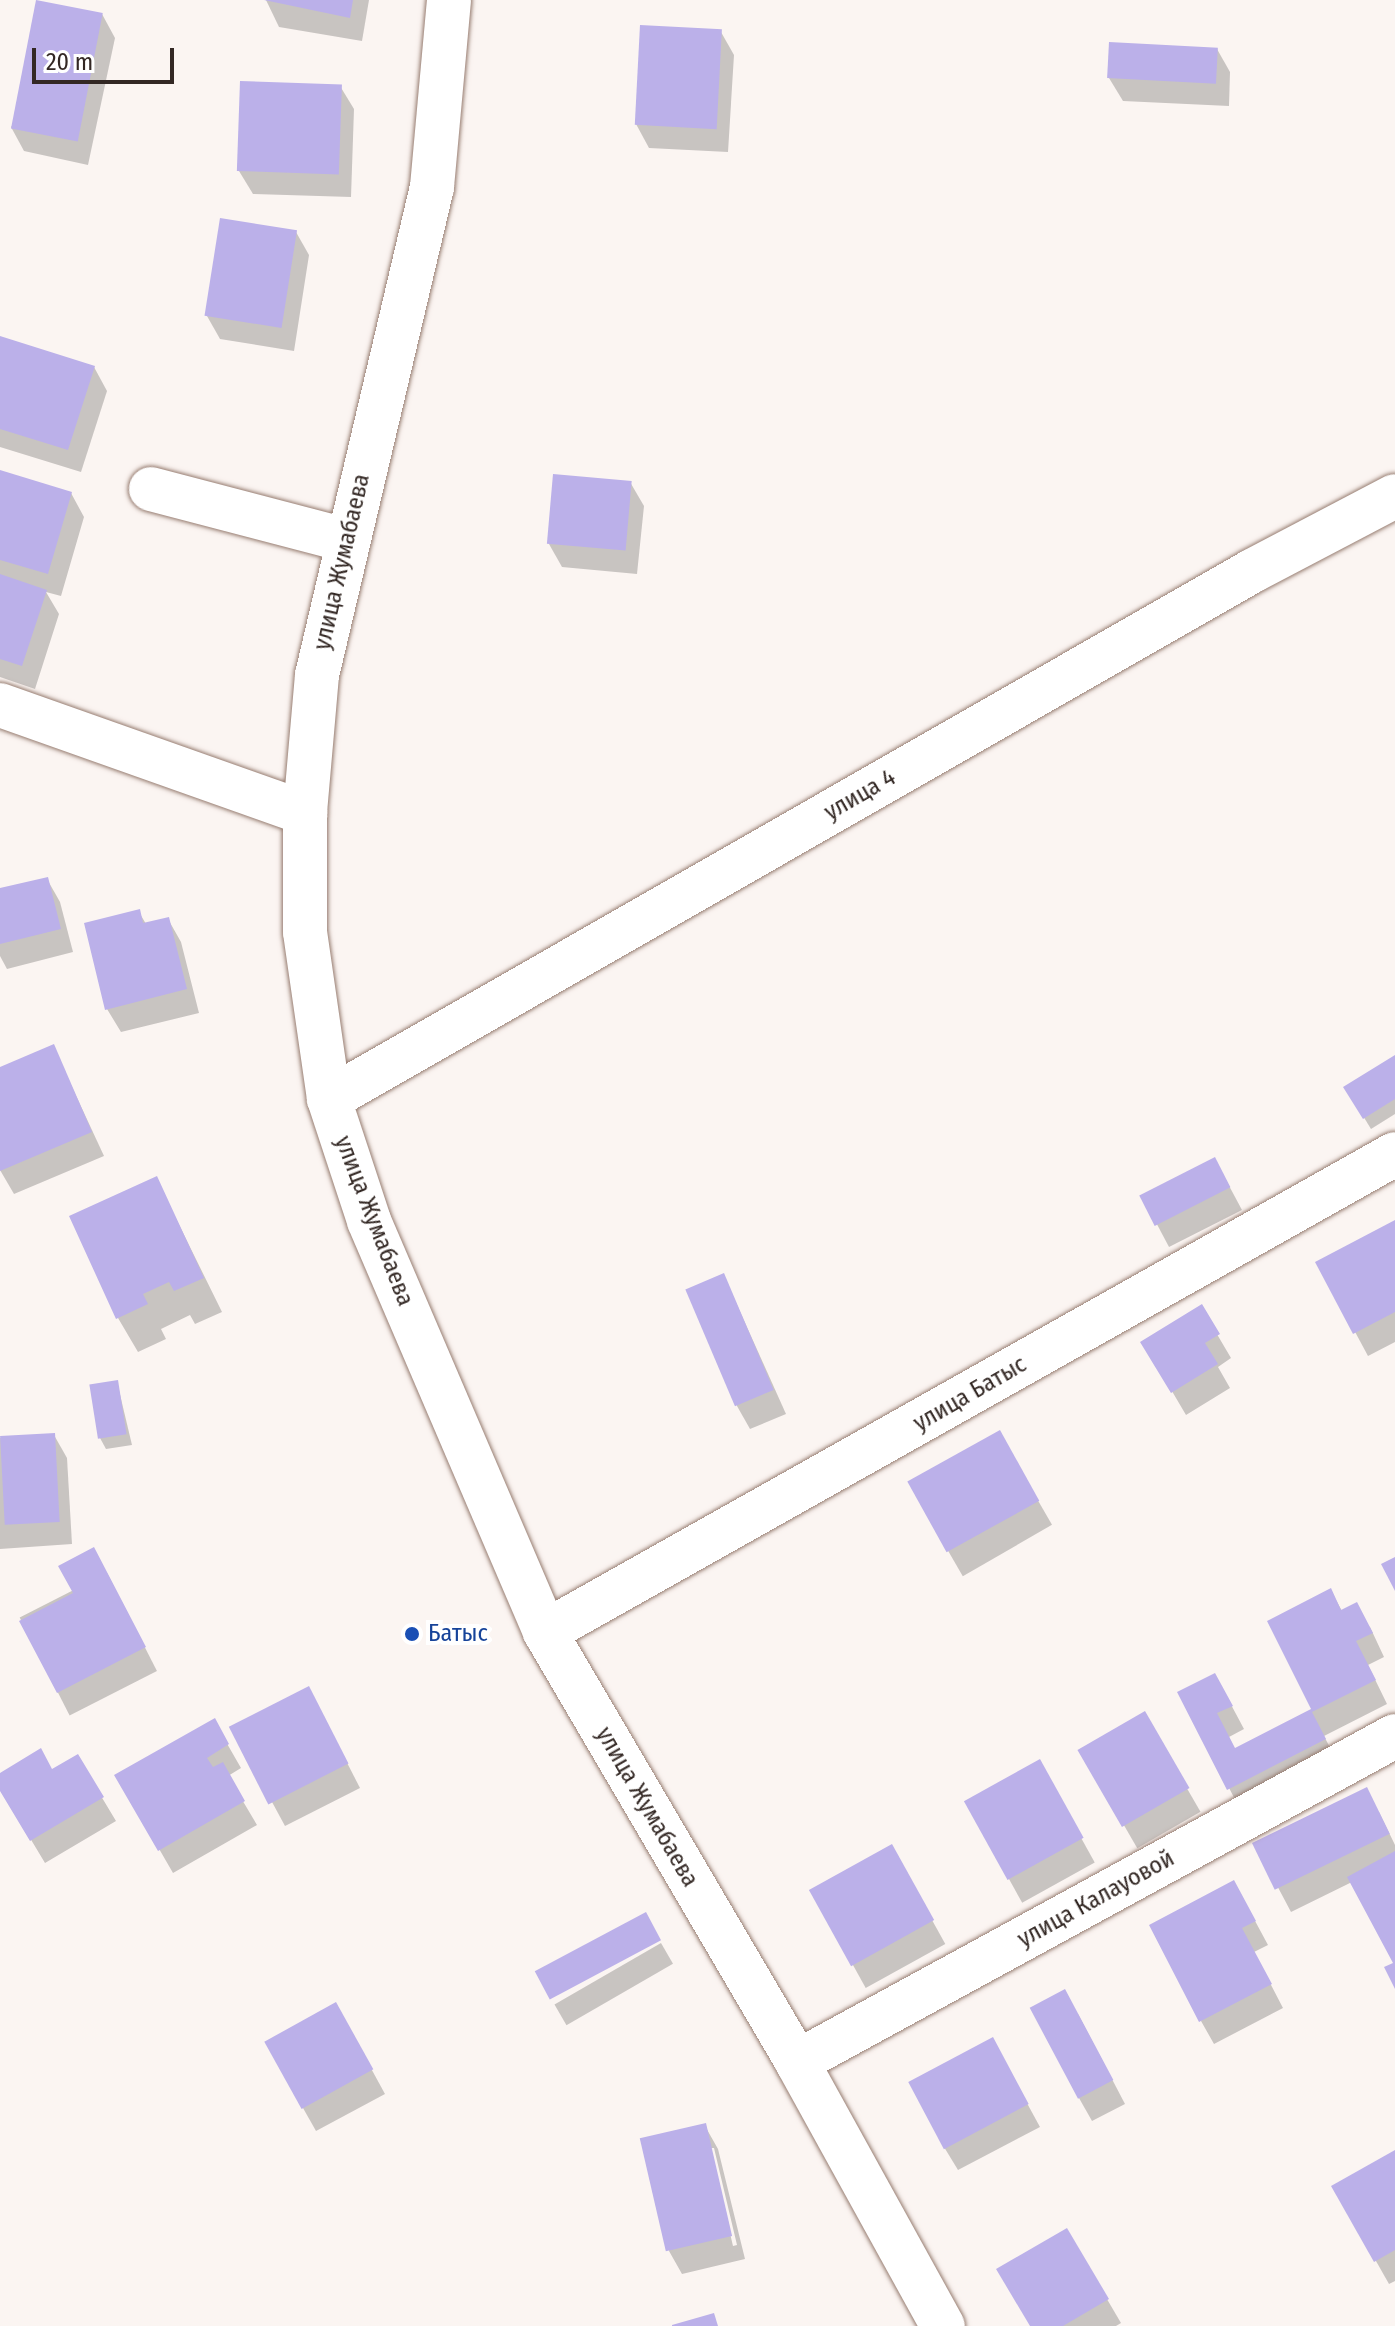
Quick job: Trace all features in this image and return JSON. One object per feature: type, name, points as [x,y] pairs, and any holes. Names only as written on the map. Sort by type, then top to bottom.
[{"type":"street","name":"улица Жумабаева","points":[[449,0],[432,187],[345,540],[317,675],[305,813],[305,932],[329,1099],[369,1221],[545,1632],[797,2062],[943,2326]]},
{"type":"street","points":[[151,489],[345,540]]},
{"type":"street","name":"улица 4","points":[[329,1099],[1238,578],[1395,496]]},
{"type":"street","points":[[0,705],[305,813]]},
{"type":"street","name":"улица Батыс","points":[[545,1632],[1395,1154]]},
{"type":"street","name":"улица Калауовой","points":[[797,2062],[1395,1736]]},
{"type":"building","points":[[36,0],[103,13],[78,142],[11,129]]},
{"type":"building","points":[[264,0],[353,0],[350,18]]},
{"type":"building","points":[[640,25],[722,29],[717,129],[635,125]]},
{"type":"building","points":[[1109,42],[1218,48],[1216,84],[1107,78]]},
{"type":"building","points":[[240,81],[342,85],[339,175],[237,171]]},
{"type":"building","points":[[220,218],[297,230],[282,328],[205,316]]},
{"type":"building","points":[[0,336],[95,366],[68,450],[0,429]]},
{"type":"building","points":[[0,470],[72,492],[48,574],[0,560]]},
{"type":"building","points":[[553,474],[632,481],[626,551],[547,544]]},
{"type":"building","points":[[0,574],[47,590],[22,666],[0,659]]},
{"type":"building","points":[[48,877],[61,929],[0,944],[0,888]]},
{"type":"building","points":[[140,909],[143,923],[169,917],[187,989],[105,1010],[84,923]]},
{"type":"building","points":[[54,1044],[92,1132],[0,1171],[0,1067]]},
{"type":"building","points":[[1395,1055],[1395,1099],[1363,1119],[1343,1087]]},
{"type":"building","points":[[1215,1157],[1230,1187],[1155,1226],[1139,1196]]},
{"type":"building","points":[[157,1176],[204,1278],[174,1291],[169,1282],[143,1294],[148,1304],[116,1319],[69,1216]]},
{"type":"building","points":[[1395,1220],[1395,1312],[1353,1334],[1315,1262]]},
{"type":"building","points":[[724,1273],[774,1390],[735,1406],[685,1289]]},
{"type":"building","points":[[1202,1304],[1220,1334],[1205,1343],[1218,1364],[1171,1393],[1140,1342]]},
{"type":"building","points":[[118,1380],[127,1434],[98,1439],[89,1385]]},
{"type":"building","points":[[1000,1430],[1039,1501],[947,1552],[907,1481]]},
{"type":"building","points":[[55,1433],[60,1522],[5,1525],[0,1436]]},
{"type":"building","points":[[94,1547],[146,1647],[57,1693],[19,1621],[73,1593],[58,1566]]},
{"type":"building","points":[[1395,1557],[1395,1591],[1381,1564]]},
{"type":"building","points":[[1331,1588],[1341,1610],[1357,1602],[1373,1633],[1356,1641],[1376,1680],[1312,1712],[1326,1739],[1227,1790],[1177,1692],[1215,1673],[1233,1706],[1217,1713],[1235,1748],[1311,1709],[1267,1621]]},
{"type":"building","points":[[309,1686],[348,1764],[268,1804],[229,1727]]},
{"type":"building","points":[[1145,1711],[1190,1788],[1122,1827],[1077,1750]]},
{"type":"building","points":[[215,1718],[229,1744],[207,1758],[213,1767],[223,1762],[245,1801],[158,1851],[114,1775]]},
{"type":"building","points":[[41,1748],[52,1769],[78,1754],[104,1797],[30,1841],[0,1791],[0,1773]]},
{"type":"building","points":[[1040,1759],[1084,1838],[1008,1880],[964,1801]]},
{"type":"building","points":[[1367,1787],[1390,1834],[1275,1890],[1252,1843]]},
{"type":"building","points":[[892,1844],[934,1920],[851,1966],[809,1890]]},
{"type":"building","points":[[1395,1851],[1395,1989],[1384,1967],[1393,1963],[1347,1877]]},
{"type":"building","points":[[1234,1880],[1256,1921],[1242,1928],[1272,1984],[1199,2022],[1149,1925]]},
{"type":"building","points":[[646,1912],[661,1940],[550,1999],[535,1971]]},
{"type":"building","points":[[1065,1989],[1113,2080],[1078,2099],[1030,2008]]},
{"type":"building","points":[[336,2002],[373,2069],[302,2109],[264,2042]]},
{"type":"building","points":[[993,2037],[1029,2104],[944,2149],[908,2082]]},
{"type":"building","points":[[706,2123],[732,2236],[666,2251],[640,2138]]},
{"type":"building","points":[[1395,2150],[1395,2250],[1374,2262],[1331,2186]]},
{"type":"building","points":[[1067,2228],[1109,2299],[1063,2326],[1030,2326],[996,2269]]},
{"type":"building","points":[[714,2313],[718,2326],[672,2326],[672,2325]]},
{"type":"place","name":"Батыс","points":[[412,1634]]}]
